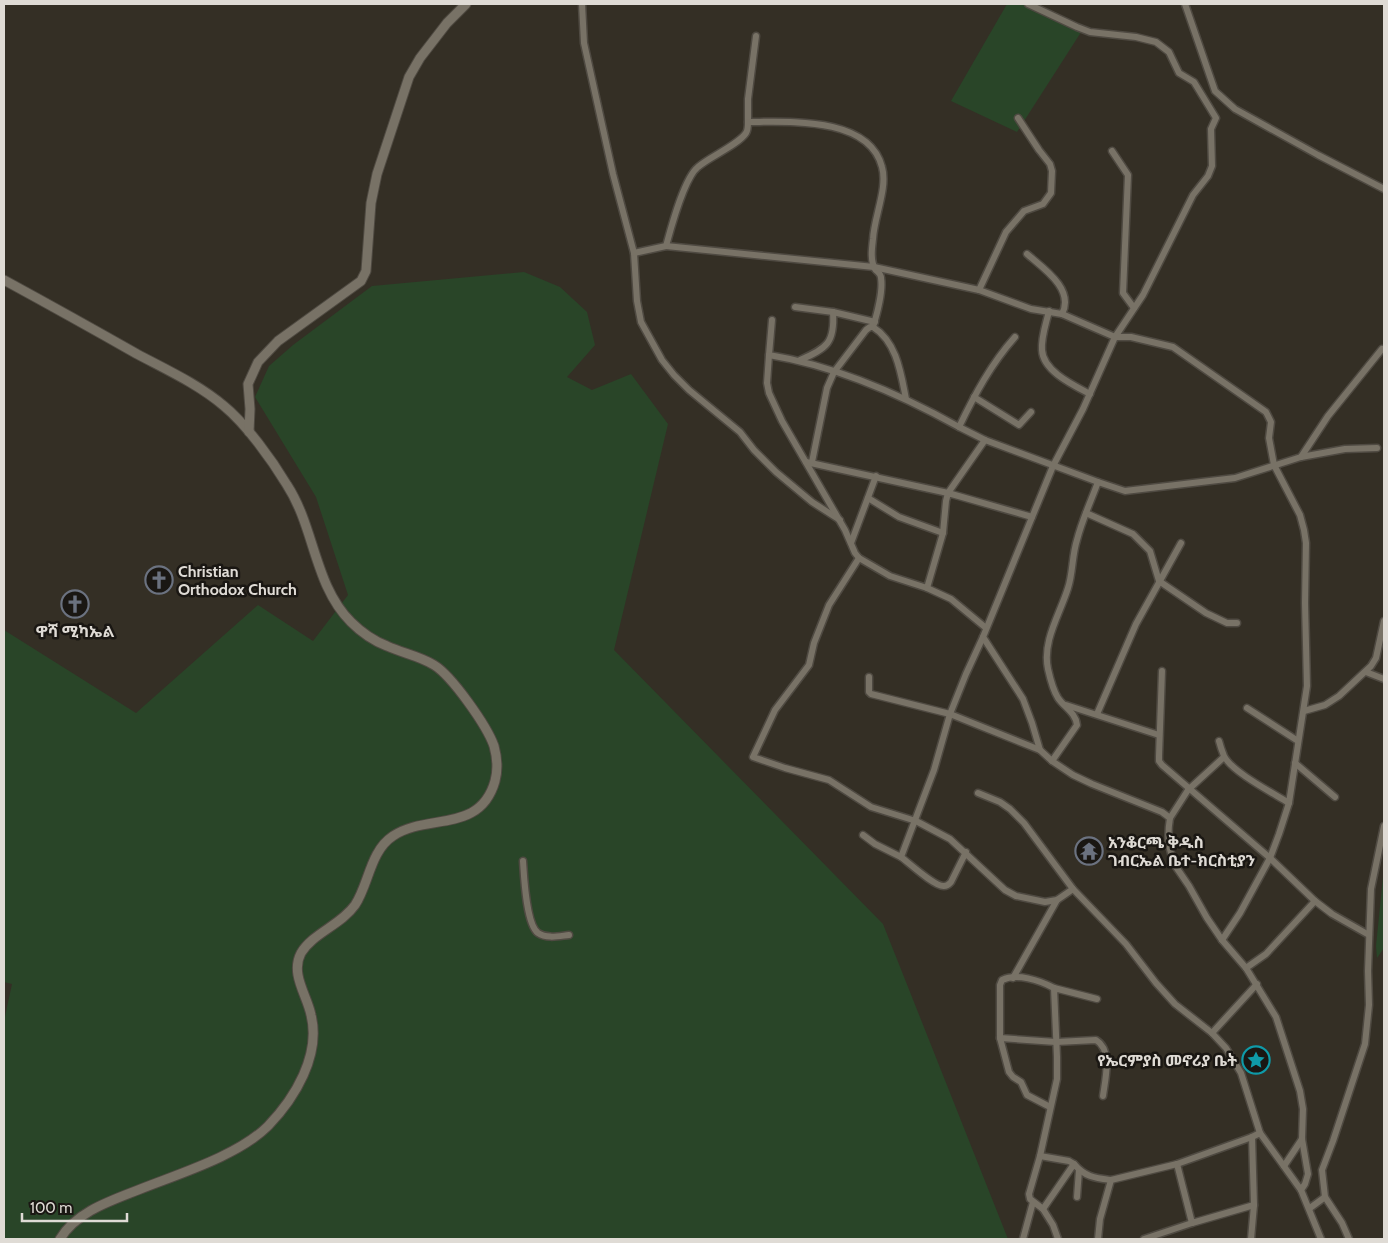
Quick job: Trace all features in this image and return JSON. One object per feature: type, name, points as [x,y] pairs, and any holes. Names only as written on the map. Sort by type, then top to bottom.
[{"type":"main road","points":[[249,432],[248,384],[258,362],[278,341],[362,281],[366,271],[371,204],[377,174],[410,78],[420,58],[447,23],[466,4]]},
{"type":"main road","points":[[4,280],[195,386],[227,408],[249,432],[290,488],[309,535],[326,587],[336,604],[352,624],[367,635],[385,646],[423,659],[447,675],[456,685],[490,736],[497,760],[496,780],[486,799],[478,808],[466,817],[405,830],[395,834],[385,842],[378,853],[357,903],[347,915],[302,951],[297,965],[299,982],[307,999],[314,1029],[309,1061],[294,1092],[267,1126],[251,1139],[228,1153],[111,1200],[87,1213],[67,1229],[60,1239]]},
{"type":"street","points":[[582,4],[584,44],[613,174],[634,253],[637,301],[641,322],[650,341],[674,375],[704,404],[740,432],[754,450],[776,472],[812,502],[840,520]]},
{"type":"street","points":[[902,857],[934,770],[950,714],[1053,466],[1090,394],[1115,337],[1143,294],[1193,195],[1203,183],[1212,166],[1211,129],[1216,118],[1194,82],[1180,73],[1169,52],[1156,42],[1136,37],[1090,32],[1028,4]]},
{"type":"street","points":[[1185,4],[1215,91],[1235,109],[1384,189]]},
{"type":"street","points":[[666,246],[674,218],[691,174],[697,167],[742,137],[748,129],[748,99],[756,36]]},
{"type":"street","points":[[979,290],[1006,232],[1024,211],[1043,204],[1050,193],[1052,171],[1050,164],[1018,118]]},
{"type":"street","points":[[748,122],[794,122],[821,124],[838,128],[858,135],[876,152],[882,167],[883,179],[873,233],[872,255],[874,268],[880,274],[882,280],[874,324],[866,330],[834,372],[827,388],[809,462]]},
{"type":"street","points":[[1112,151],[1128,175],[1124,293],[1134,308]]},
{"type":"street","points":[[634,253],[666,246],[874,268],[979,290],[1031,309],[1062,314],[1115,337],[1131,337],[1174,347],[1266,412],[1271,422],[1268,438],[1274,466],[1300,515],[1304,530],[1308,667],[1304,711],[1289,803],[1270,858],[1240,913],[1222,940]]},
{"type":"street","points":[[1027,254],[1059,285],[1065,295],[1066,303],[1062,314]]},
{"type":"street","points":[[795,307],[833,312],[874,324],[896,356],[906,399]]},
{"type":"street","points":[[1049,311],[1042,338],[1044,359],[1063,380],[1090,394]]},
{"type":"street","points":[[800,360],[820,351],[829,342],[833,334],[833,312]]},
{"type":"street","points":[[772,320],[767,383],[769,393],[782,421],[809,462],[840,520],[855,553],[859,558],[890,576],[927,588],[951,599],[986,628]]},
{"type":"street","points":[[960,427],[974,397],[999,354],[1015,336]]},
{"type":"street","points":[[1301,457],[1328,416],[1382,349]]},
{"type":"street","points":[[769,355],[800,360],[906,399],[985,440],[1125,491],[1235,478],[1301,457],[1345,449],[1377,448]]},
{"type":"street","points":[[974,397],[1019,425],[1031,412]]},
{"type":"street","points":[[927,588],[943,533],[948,493],[985,440]]},
{"type":"street","points":[[809,462],[948,493],[1032,517]]},
{"type":"street","points":[[851,543],[876,476]]},
{"type":"street","points":[[1052,761],[1077,725],[1077,720],[1058,698],[1048,669],[1047,650],[1068,587],[1076,541],[1098,482]]},
{"type":"street","points":[[868,498],[899,517],[943,533]]},
{"type":"street","points":[[1086,513],[1133,534],[1150,551],[1159,581],[1206,613],[1227,623],[1237,623]]},
{"type":"street","points":[[1097,714],[1136,624],[1181,543]]},
{"type":"street","points":[[859,558],[829,605],[814,643],[809,665],[775,710],[753,757],[828,780],[871,807],[916,820],[950,838],[1005,890],[1016,896],[1044,902],[1057,900]]},
{"type":"street","points":[[1304,711],[1325,705],[1339,696],[1366,672],[1376,658],[1384,621]]},
{"type":"street","points":[[983,637],[1022,699],[1040,750]]},
{"type":"street","points":[[1162,671],[1159,761],[1188,790],[1270,858],[1314,901],[1332,914],[1369,935]]},
{"type":"street","points":[[1366,672],[1384,679]]},
{"type":"street","points":[[869,677],[869,692],[871,694],[950,714],[1040,750],[1052,761],[1073,775],[1162,812],[1170,818]]},
{"type":"street","points":[[1065,705],[1159,735]]},
{"type":"street","points":[[1247,708],[1298,741]]},
{"type":"street","points":[[1219,740],[1224,757],[1243,774],[1289,803]]},
{"type":"street","points":[[1224,757],[1188,790],[1170,818],[1167,842],[1170,855],[1176,867],[1207,918],[1222,940],[1246,968],[1276,1017],[1300,1091],[1303,1109],[1302,1139],[1308,1174],[1301,1190]]},
{"type":"street","points":[[1295,763],[1335,798]]},
{"type":"street","points":[[978,793],[1005,806],[1024,823],[1073,888],[1126,944],[1156,983],[1175,1004],[1212,1033],[1226,1048],[1241,1073],[1260,1132],[1301,1190],[1322,1239]]},
{"type":"street","points":[[1349,1239],[1342,1223],[1325,1197],[1322,1170],[1365,1044],[1369,1005],[1369,935],[1372,888],[1384,826]]},
{"type":"street","points":[[863,834],[875,844],[902,857],[938,885],[947,886],[966,852]]},
{"type":"street","points":[[523,861],[526,894],[532,926],[538,933],[548,937],[569,935]]},
{"type":"street","points":[[1013,978],[1057,900],[1073,888]]},
{"type":"street","points":[[1246,968],[1266,954],[1314,901]]},
{"type":"street","points":[[1050,1107],[1027,1095],[1021,1082],[1009,1072],[1000,1038],[1000,985],[1002,980],[1006,978],[1031,978],[1054,988],[1097,999]]},
{"type":"street","points":[[1212,1033],[1256,984]]},
{"type":"street","points":[[1054,988],[1057,1078],[1040,1156],[1029,1194],[1030,1199],[1043,1209],[1053,1225],[1058,1239]]},
{"type":"street","points":[[1000,1038],[1056,1042],[1096,1040],[1102,1043],[1107,1070],[1103,1096]]},
{"type":"street","points":[[1040,1156],[1069,1161],[1090,1177],[1111,1180],[1177,1164],[1252,1137],[1260,1132]]},
{"type":"street","points":[[1250,1239],[1254,1206],[1252,1137]]},
{"type":"street","points":[[1284,1166],[1302,1139]]},
{"type":"street","points":[[1177,1164],[1192,1223]]},
{"type":"street","points":[[1076,1167],[1077,1197]]},
{"type":"street","points":[[1043,1209],[1076,1167]]},
{"type":"street","points":[[1098,1239],[1100,1219],[1111,1180]]},
{"type":"street","points":[[1310,1208],[1325,1197]]},
{"type":"street","points":[[1023,1239],[1033,1202]]},
{"type":"street","points":[[1144,1239],[1192,1223],[1254,1206]]},
{"type":"green space","points":[[1007,4],[1030,4],[1085,26],[1017,132],[951,101]]},
{"type":"green space","points":[[524,272],[560,287],[587,312],[595,345],[567,377],[592,390],[631,374],[668,424],[614,650],[883,924],[1008,1239],[4,1239],[4,1021],[12,984],[4,982],[4,630],[136,713],[258,605],[313,641],[348,595],[316,497],[255,397],[269,366],[293,345],[372,286]]},
{"type":"green space","points":[[1384,867],[1384,948],[1377,958],[1376,946]]},
{"type":"place","name":"Christian Orthodox Church","points":[[159,580]]},
{"type":"place","name":"ዋሻ ሚካኤል","points":[[75,604]]},
{"type":"place","name":"አንቆርጫ ቅዱስ ገብርኤል ቤተ-ክርስቲያን","points":[[1089,851]]},
{"type":"place","name":"የኤርምያስ መኖሪያ ቤት","points":[[1256,1060]]}]
